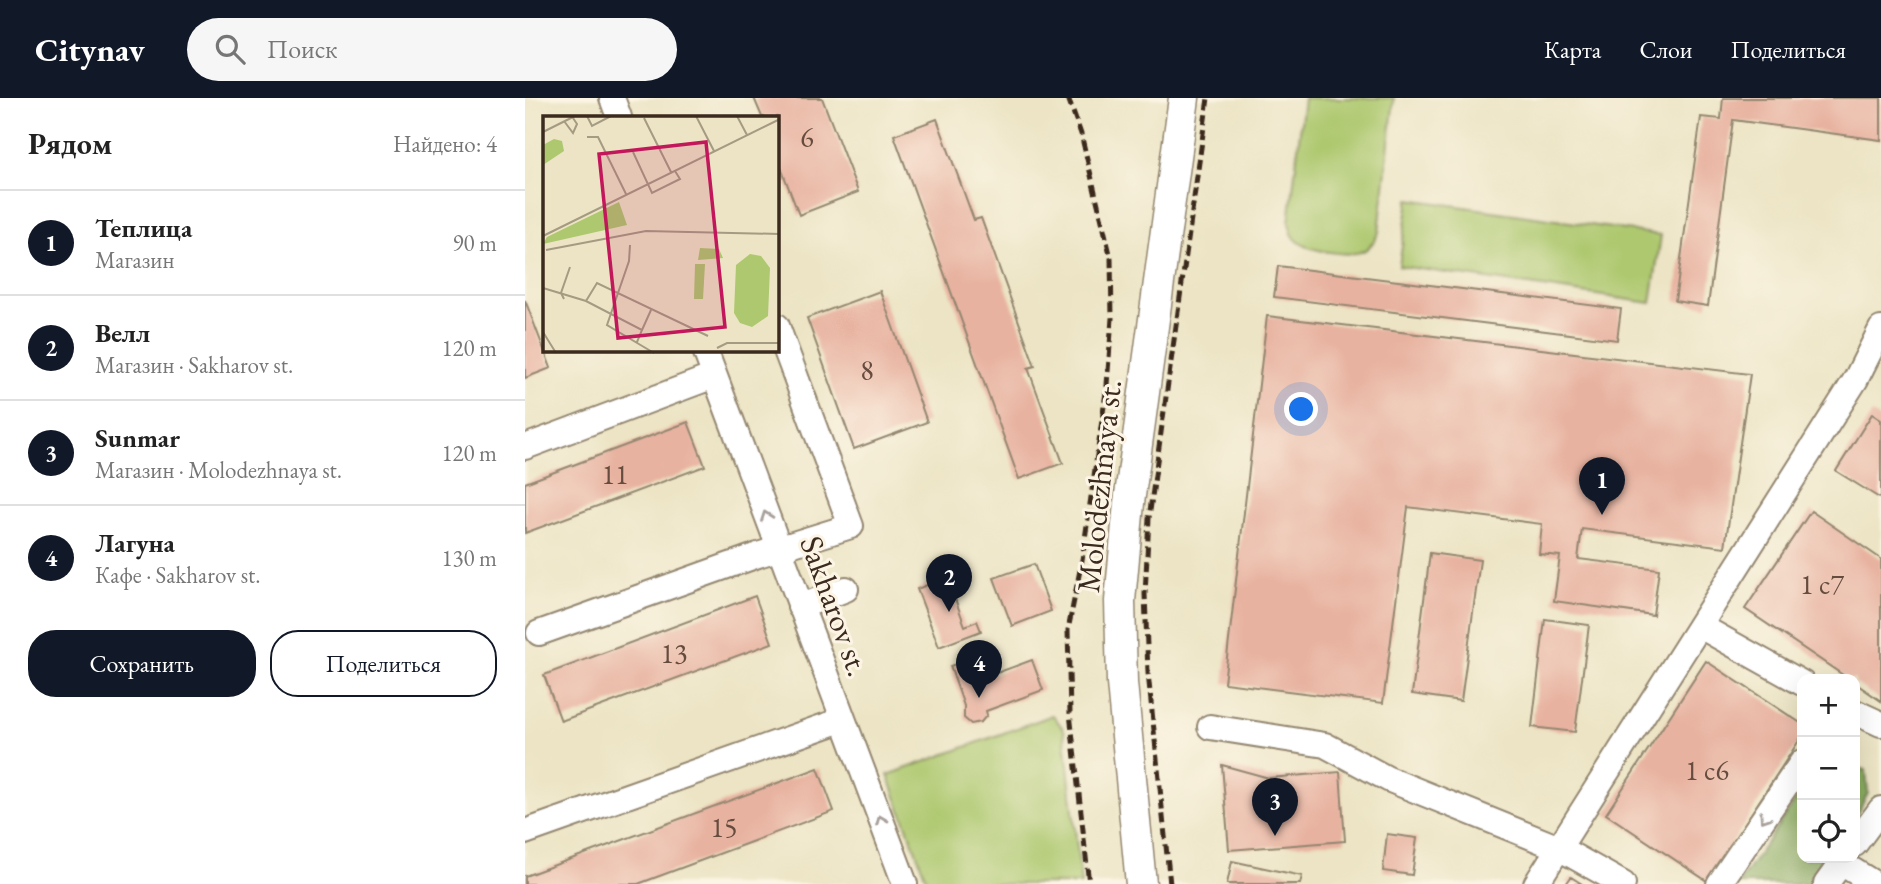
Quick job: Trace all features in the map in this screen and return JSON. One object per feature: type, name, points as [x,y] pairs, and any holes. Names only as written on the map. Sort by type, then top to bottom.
[{"type":"main road","name":"Molodezhnaya st.","points":[[1141,884],[1122,683],[1120,601],[1129,503],[1184,98]]},
{"type":"street","points":[[612,98],[619,116]]},
{"type":"street","points":[[1536,884],[1856,379],[1881,329]]},
{"type":"street","points":[[539,633],[851,526],[779,331]]},
{"type":"street","name":"Sakharov st.","points":[[706,352],[905,884]]},
{"type":"street","points":[[525,447],[714,376]]},
{"type":"street","points":[[800,607],[846,590]]},
{"type":"street","points":[[1700,626],[1797,681]]},
{"type":"street","points":[[1860,714],[1881,724]]},
{"type":"street","points":[[525,832],[842,720]]},
{"type":"street","points":[[1210,727],[1325,745],[1388,779],[1559,848],[1623,884]]},
{"type":"street","points":[[1719,884],[1797,769]]},
{"type":"street","points":[[1860,837],[1881,809]]},
{"type":"street","points":[[1826,884],[1841,863]]},
{"type":"street","points":[[1855,863],[1875,884]]},
{"type":"green space","points":[[1304,98],[1394,98],[1379,232],[1365,250],[1342,253],[1312,248],[1299,242],[1291,231],[1289,223]]},
{"type":"green space","points":[[1409,199],[1661,235],[1651,303],[1399,266]]},
{"type":"green space","points":[[1053,715],[1064,730],[1081,884],[928,884],[888,775]]},
{"type":"green space","points":[[1860,768],[1866,770],[1868,793],[1860,808]]},
{"type":"green space","points":[[1797,798],[1797,863],[1831,863],[1814,884],[1738,884]]},
{"type":"building","points":[[754,98],[822,98],[858,192],[799,215],[779,162],[779,116],[762,116]]},
{"type":"building","points":[[1723,98],[1881,98],[1881,140],[1733,120],[1708,306],[1675,301],[1701,117],[1721,119]]},
{"type":"building","points":[[937,119],[974,220],[981,218],[1035,366],[1028,368],[1063,463],[1019,479],[894,135]]},
{"type":"building","points":[[1278,266],[1621,309],[1617,340],[1274,297]]},
{"type":"building","points":[[880,291],[927,422],[854,449],[807,318]]},
{"type":"building","points":[[525,300],[551,368],[525,378]]},
{"type":"building","points":[[1267,316],[1750,374],[1725,547],[1582,529],[1578,559],[1659,569],[1653,615],[1554,601],[1560,556],[1539,554],[1542,524],[1408,507],[1383,703],[1224,683]]},
{"type":"building","points":[[1872,414],[1881,420],[1881,499],[1836,471]]},
{"type":"building","points":[[688,422],[705,466],[525,533],[525,483]]},
{"type":"building","points":[[1811,511],[1881,559],[1881,701],[1860,686],[1860,674],[1842,674],[1745,609]]},
{"type":"building","points":[[1430,553],[1480,560],[1461,701],[1412,694]]},
{"type":"building","points":[[1034,564],[1051,611],[1012,626],[994,578]]},
{"type":"building","points":[[947,577],[965,626],[977,621],[981,631],[939,647],[917,589]]},
{"type":"building","points":[[755,596],[772,643],[561,721],[544,675]]},
{"type":"building","points":[[1545,619],[1589,625],[1575,732],[1532,727]]},
{"type":"building","points":[[986,653],[994,674],[1032,660],[1043,690],[986,711],[987,715],[981,722],[971,724],[964,718],[964,706],[950,666]]},
{"type":"building","points":[[1706,661],[1797,721],[1797,744],[1707,881],[1606,814]]},
{"type":"building","points":[[1222,765],[1269,778],[1340,772],[1345,841],[1229,850]]},
{"type":"building","points":[[818,768],[834,811],[638,884],[525,884],[525,876]]},
{"type":"building","points":[[1387,834],[1417,838],[1412,875],[1383,871]]},
{"type":"building","points":[[1232,861],[1302,876],[1300,884],[1227,884]]},
{"type":"building","points":[[1571,877],[1582,884],[1566,884]]},
{"type":"railway","points":[[1068,98],[1081,134],[1111,258],[1112,318],[1107,385],[1082,560],[1068,630],[1070,713],[1089,884]]},
{"type":"railway","points":[[1170,884],[1148,673],[1145,594],[1149,518],[1208,98]]},
{"type":"place","name":"Теплица","points":[[1602,515]]},
{"type":"place","name":"Велл","points":[[949,612]]},
{"type":"place","name":"Лагуна","points":[[979,698]]},
{"type":"place","name":"Sunmar","points":[[1275,836]]}]
